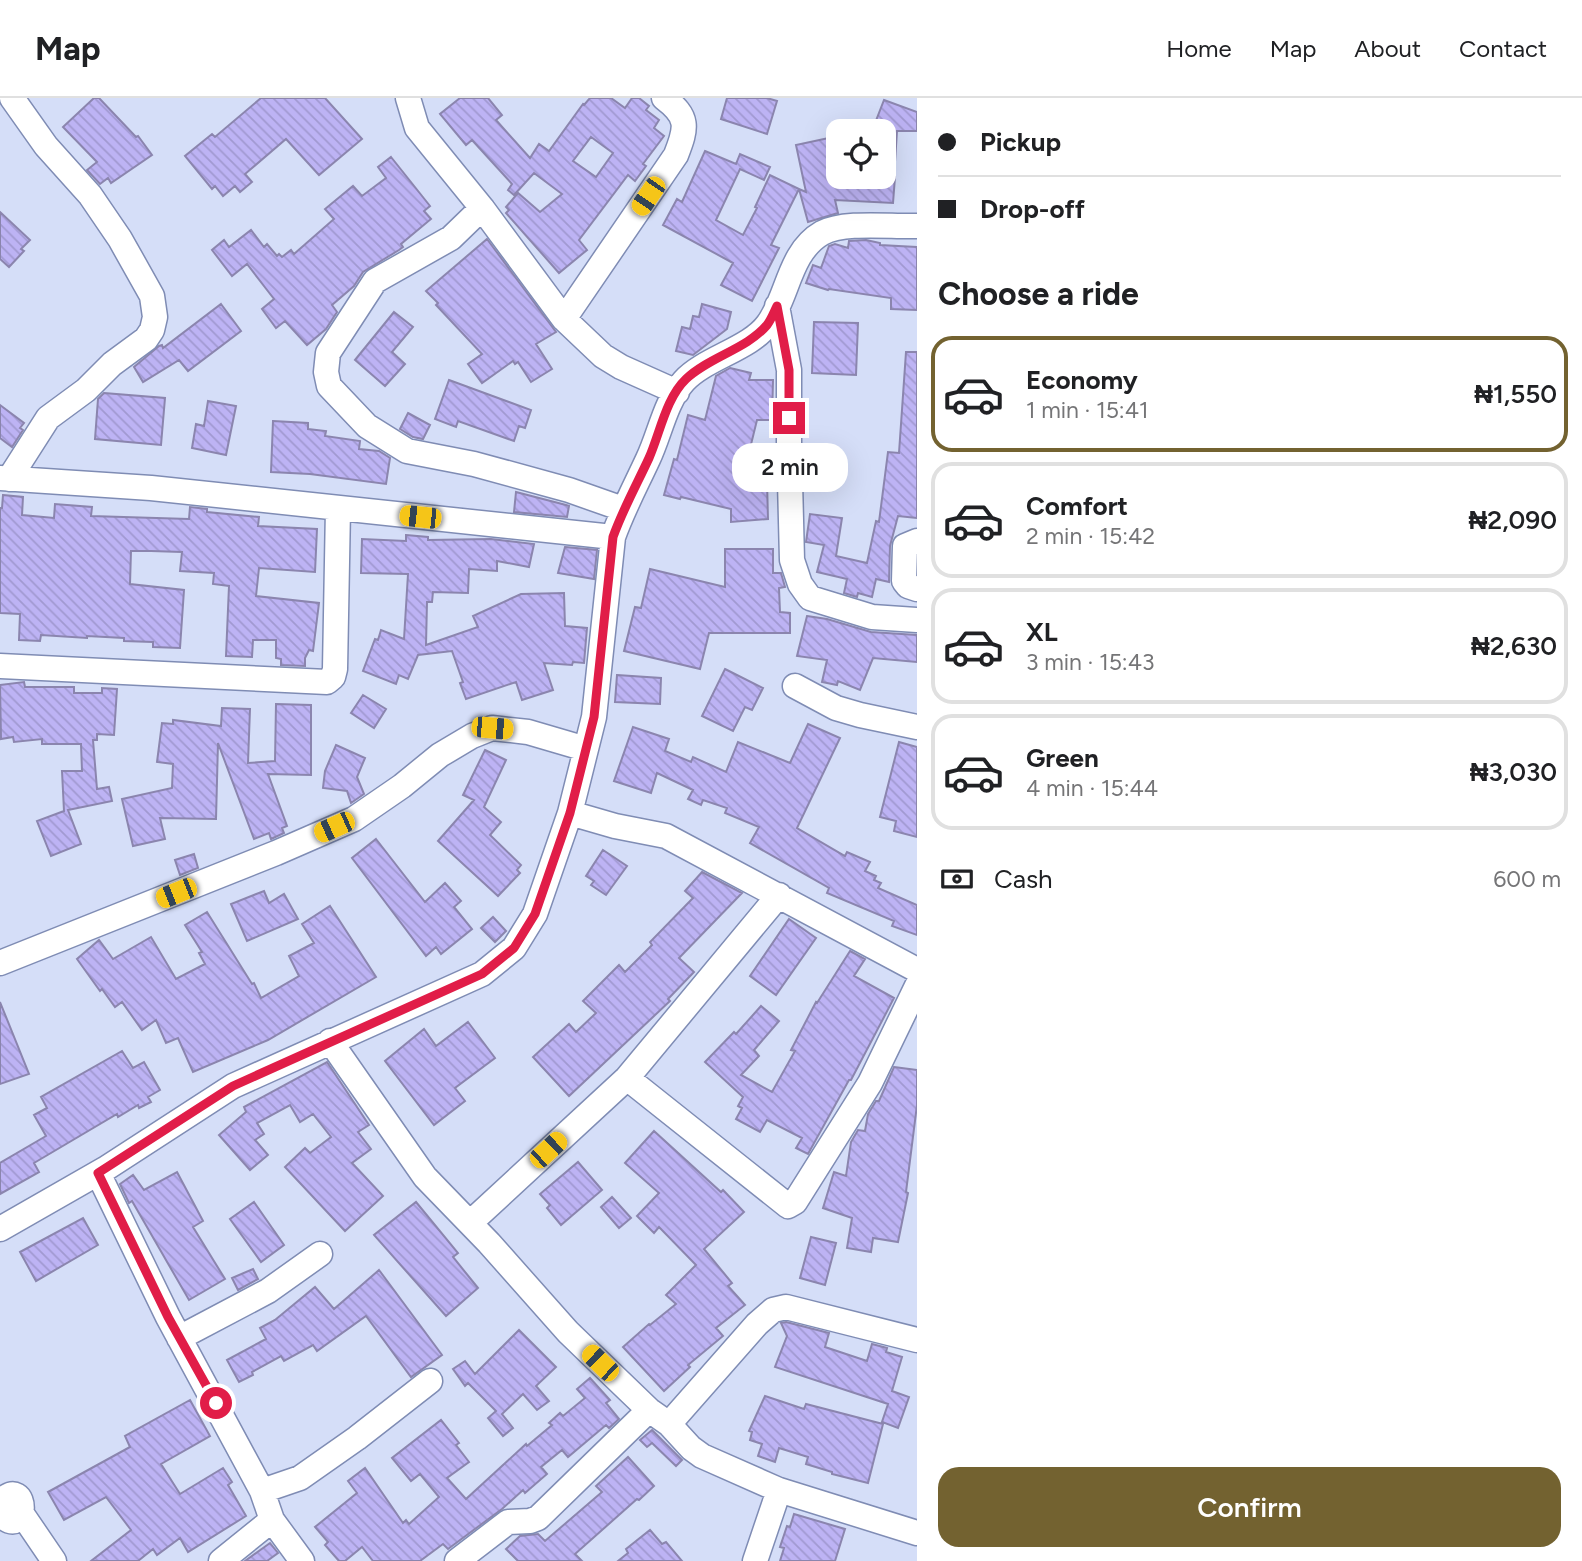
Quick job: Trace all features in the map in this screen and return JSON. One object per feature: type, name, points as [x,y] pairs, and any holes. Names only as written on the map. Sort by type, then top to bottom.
[{"type":"street","points":[[408,98],[417,128],[482,208],[564,318],[603,356],[677,392]]},
{"type":"street","points":[[564,318],[676,155],[684,130],[684,120],[679,110],[664,98]]},
{"type":"street","points":[[4,479],[48,418],[86,390],[112,364],[146,340],[155,317],[152,296],[120,240],[90,195],[14,105]]},
{"type":"street","points":[[482,208],[451,238],[375,281],[328,354],[326,372],[329,386],[367,426],[407,451],[474,464],[569,490],[623,509]]},
{"type":"street","points":[[0,1229],[98,1173],[233,1086],[482,974],[514,948],[535,914],[570,813],[594,717],[613,537],[623,509],[649,458],[677,392],[684,381],[706,364],[740,346],[768,325],[806,247],[821,234],[840,227],[917,226]]},
{"type":"street","points":[[777,306],[789,370],[792,560],[800,584],[810,598],[872,617],[917,620]]},
{"type":"street","points":[[4,479],[151,488],[613,537]]},
{"type":"street","points":[[0,666],[327,682],[333,677],[335,668],[338,508]]},
{"type":"street","points":[[917,541],[905,546],[904,581],[908,586],[917,589]]},
{"type":"street","points":[[795,686],[836,708],[917,727]]},
{"type":"street","points":[[0,963],[264,858],[354,819],[402,786],[440,755],[471,736],[492,728],[528,732],[586,749]]},
{"type":"street","points":[[570,813],[666,836],[917,970]]},
{"type":"street","points":[[470,1223],[627,1078],[779,895]]},
{"type":"street","points":[[627,1078],[788,1206],[795,1202],[870,1083],[917,986]]},
{"type":"street","points":[[330,1041],[425,1177],[568,1332],[649,1410],[669,1424],[691,1448],[702,1456],[779,1490],[917,1533]]},
{"type":"street","points":[[98,1173],[179,1338],[262,1491],[272,1520],[302,1561]]},
{"type":"street","points":[[179,1338],[268,1291],[320,1254]]},
{"type":"street","points":[[669,1424],[757,1324],[773,1310],[786,1307],[917,1340]]},
{"type":"street","points":[[262,1491],[300,1478],[430,1381]]},
{"type":"street","points":[[457,1561],[508,1522],[538,1518],[649,1410]]},
{"type":"street","points":[[755,1561],[779,1490]]},
{"type":"street","points":[[6,1500],[54,1561]]},
{"type":"street","points":[[221,1561],[272,1520]]},
{"type":"building","points":[[94,98],[99,98],[136,137],[138,136],[152,155],[111,183],[108,178],[100,184],[87,170],[97,162],[63,127]]},
{"type":"building","points":[[261,98],[325,98],[362,139],[319,175],[286,139],[245,174],[252,182],[240,192],[235,186],[223,196],[215,186],[212,189],[185,156],[212,134],[215,137]]},
{"type":"building","points":[[460,98],[488,98],[502,115],[496,120],[530,158],[539,144],[549,151],[590,98],[611,98],[625,108],[632,98],[639,98],[649,106],[646,110],[659,120],[654,128],[664,136],[643,164],[646,166],[635,181],[628,175],[579,240],[587,250],[559,273],[506,213],[509,210],[506,207],[518,193],[540,212],[562,194],[534,173],[514,195],[508,190],[512,184],[472,140],[466,145],[440,114]],"holes":[[[591,137],[613,153],[596,177],[573,161]]]},
{"type":"building","points":[[727,98],[767,98],[777,101],[767,134],[721,119]]},
{"type":"building","points":[[884,100],[917,112],[917,131],[897,131],[896,146],[896,119],[877,119]]},
{"type":"building","points":[[826,139],[826,189],[894,189],[893,203],[835,200],[838,213],[808,222],[799,189],[806,192],[796,145]]},
{"type":"building","points":[[705,151],[736,164],[740,154],[770,167],[764,180],[740,169],[716,220],[743,235],[770,175],[799,189],[771,245],[779,248],[752,301],[721,285],[733,263],[663,225],[677,199],[682,202]]},
{"type":"building","points":[[391,157],[430,206],[424,211],[431,219],[401,244],[403,247],[363,272],[354,286],[332,305],[337,312],[326,329],[307,345],[285,321],[276,328],[262,309],[274,299],[247,264],[232,276],[212,250],[224,240],[229,247],[251,230],[264,247],[267,244],[277,256],[279,254],[282,257],[291,250],[294,254],[334,219],[325,209],[353,186],[362,196],[386,178],[378,167]]},
{"type":"building","points":[[0,212],[30,240],[9,267],[0,259]]},
{"type":"building","points":[[487,239],[556,332],[536,344],[552,369],[531,382],[518,362],[515,364],[513,361],[482,383],[468,364],[482,354],[426,291]]},
{"type":"building","points":[[866,240],[880,245],[917,247],[917,310],[891,309],[891,298],[828,290],[806,283],[813,265],[821,268],[829,246],[835,244],[848,248],[849,241]]},
{"type":"building","points":[[221,304],[241,331],[188,371],[179,360],[143,382],[134,367],[159,346],[162,345],[163,348]]},
{"type":"building","points":[[702,304],[731,312],[727,329],[693,355],[676,351],[682,327],[690,329],[693,316],[699,317]]},
{"type":"building","points":[[394,312],[413,327],[392,352],[405,364],[385,386],[355,360]]},
{"type":"building","points":[[814,322],[858,323],[856,375],[812,373]]},
{"type":"building","points":[[906,352],[917,352],[917,518],[898,516],[890,546],[889,582],[876,579],[872,597],[858,593],[857,597],[844,593],[847,579],[817,572],[824,545],[806,542],[810,514],[842,518],[836,556],[867,563],[876,521],[879,522],[888,452],[899,453]]},
{"type":"building","points":[[730,368],[751,373],[749,380],[773,380],[772,420],[757,420],[742,481],[767,481],[768,519],[731,522],[731,509],[664,495],[674,459],[677,460],[688,415],[705,420],[716,376]]},
{"type":"building","points":[[449,380],[531,410],[525,428],[519,426],[514,441],[458,421],[456,427],[435,419]]},
{"type":"building","points":[[104,393],[165,398],[161,445],[95,439],[98,399]]},
{"type":"building","points":[[208,401],[236,406],[226,455],[192,448],[196,424],[204,426]]},
{"type":"building","points":[[0,405],[24,423],[20,428],[23,430],[12,447],[0,438]]},
{"type":"building","points":[[408,413],[430,425],[423,439],[413,437],[400,429]]},
{"type":"building","points":[[273,421],[308,423],[308,429],[326,431],[325,436],[360,441],[359,449],[379,451],[390,458],[386,484],[271,472]]},
{"type":"building","points":[[516,492],[569,506],[567,517],[514,512]]},
{"type":"building","points":[[3,495],[23,497],[22,515],[54,518],[55,504],[92,507],[91,516],[189,519],[190,507],[207,509],[207,512],[259,517],[258,526],[317,529],[315,572],[259,568],[256,596],[319,603],[313,651],[309,650],[305,666],[281,665],[281,659],[276,658],[276,640],[253,640],[252,657],[226,656],[229,586],[213,584],[214,573],[180,571],[182,552],[131,551],[130,584],[184,590],[180,648],[153,647],[153,642],[124,641],[124,638],[87,636],[41,635],[40,641],[19,640],[20,614],[0,613],[0,508]]},
{"type":"building","points":[[406,535],[428,537],[428,540],[491,539],[534,544],[529,567],[497,561],[497,571],[469,569],[468,593],[433,592],[432,602],[427,602],[426,645],[478,627],[473,616],[521,594],[564,593],[565,626],[587,628],[584,663],[544,663],[553,690],[522,700],[516,682],[466,699],[452,651],[418,655],[408,679],[399,675],[396,684],[363,671],[381,630],[404,639],[408,574],[361,573],[362,539],[406,541]]},
{"type":"building","points":[[565,547],[597,550],[594,579],[558,573]]},
{"type":"building","points":[[725,549],[773,549],[773,573],[781,573],[785,587],[779,588],[780,612],[790,613],[790,633],[709,633],[700,669],[624,651],[635,607],[641,608],[650,569],[725,587]]},
{"type":"building","points":[[807,616],[871,632],[917,635],[917,662],[873,658],[860,690],[838,681],[837,685],[822,682],[827,660],[797,656]]},
{"type":"building","points":[[725,669],[763,688],[752,710],[745,707],[733,731],[702,716]]},
{"type":"building","points":[[617,675],[661,678],[660,704],[615,702]]},
{"type":"building","points":[[24,682],[25,687],[74,687],[74,693],[102,693],[102,688],[117,689],[114,735],[97,734],[97,740],[93,740],[97,789],[109,787],[112,801],[68,810],[81,844],[51,856],[37,821],[64,811],[62,771],[82,771],[81,744],[42,744],[42,739],[14,742],[13,737],[1,739],[0,685]]},
{"type":"building","points":[[363,695],[386,709],[374,728],[351,713]]},
{"type":"building","points":[[276,704],[311,705],[311,775],[268,774],[287,826],[282,828],[284,833],[271,839],[269,833],[254,839],[218,743],[216,819],[160,818],[165,839],[133,846],[122,799],[172,788],[173,764],[157,762],[162,723],[173,724],[173,720],[221,726],[222,708],[250,709],[248,763],[275,761]]},
{"type":"building","points":[[808,724],[840,738],[797,828],[845,856],[847,852],[870,862],[865,871],[876,876],[874,880],[881,883],[878,888],[917,905],[917,935],[892,926],[894,921],[827,893],[829,888],[750,843],[759,827],[725,813],[727,808],[703,800],[701,805],[688,799],[693,790],[657,773],[651,793],[614,781],[633,727],[669,739],[665,751],[691,762],[693,757],[726,772],[738,742],[790,763]]},
{"type":"building","points":[[899,742],[917,747],[917,837],[894,831],[896,821],[880,817]]},
{"type":"building","points":[[336,745],[365,758],[357,777],[364,794],[351,803],[347,791],[323,788],[325,771]]},
{"type":"building","points":[[485,750],[506,760],[484,807],[501,822],[490,835],[521,865],[517,870],[520,873],[498,896],[438,841],[474,800],[463,795]]},
{"type":"building","points":[[376,839],[425,902],[445,883],[461,901],[454,907],[472,929],[441,954],[436,947],[426,956],[352,858]]},
{"type":"building","points":[[603,850],[627,866],[606,895],[591,885],[594,881],[586,876]]},
{"type":"building","points":[[194,854],[198,868],[180,875],[175,860]]},
{"type":"building","points":[[702,872],[742,893],[679,958],[694,972],[668,999],[670,1001],[569,1096],[533,1057],[569,1024],[576,1032],[596,1013],[583,1001],[619,965],[625,972],[652,945],[650,942],[693,898],[685,891]]},
{"type":"building","points":[[264,891],[269,903],[284,894],[298,919],[247,941],[231,904]]},
{"type":"building","points":[[330,906],[376,977],[268,1040],[193,1072],[178,1038],[166,1043],[156,1020],[142,1030],[122,1002],[115,1007],[102,989],[100,991],[77,959],[99,940],[113,959],[151,937],[176,979],[205,964],[199,953],[202,952],[185,925],[207,912],[261,998],[299,976],[289,956],[314,943],[302,924]]},
{"type":"building","points":[[493,917],[506,931],[495,942],[481,928]]},
{"type":"building","points":[[789,919],[816,938],[776,995],[750,976]]},
{"type":"building","points":[[850,951],[865,959],[854,976],[894,998],[808,1154],[796,1148],[802,1138],[767,1120],[760,1132],[736,1119],[742,1108],[738,1106],[743,1097],[705,1062],[734,1032],[736,1034],[761,1006],[779,1021],[754,1050],[759,1056],[741,1075],[772,1092],[795,1051],[791,1050],[816,1002]]},
{"type":"building","points":[[0,1002],[29,1074],[0,1084]]},
{"type":"building","points":[[468,1022],[495,1058],[455,1088],[465,1101],[434,1125],[385,1061],[424,1029],[436,1046]]},
{"type":"building","points":[[122,1051],[133,1068],[144,1062],[160,1090],[148,1097],[151,1102],[139,1108],[138,1105],[118,1117],[117,1114],[34,1163],[39,1172],[0,1194],[0,1163],[46,1136],[34,1115],[47,1108],[41,1097]]},
{"type":"building","points":[[327,1062],[369,1125],[358,1132],[371,1149],[352,1163],[383,1196],[345,1231],[285,1167],[305,1148],[310,1153],[331,1137],[313,1114],[300,1122],[290,1105],[257,1123],[264,1134],[255,1140],[268,1155],[250,1170],[219,1135],[246,1112],[244,1107]]},
{"type":"building","points":[[894,1067],[917,1070],[917,1105],[908,1193],[898,1242],[873,1238],[871,1252],[847,1248],[852,1218],[823,1208],[834,1172],[846,1176],[851,1142],[858,1130],[865,1131],[868,1114],[876,1101],[879,1101]]},
{"type":"building","points":[[654,1131],[721,1192],[723,1190],[744,1212],[704,1249],[732,1283],[728,1286],[745,1305],[716,1328],[723,1336],[688,1365],[690,1367],[664,1391],[623,1347],[676,1304],[666,1295],[696,1265],[659,1227],[654,1233],[637,1216],[659,1193],[625,1163]]},
{"type":"building","points":[[578,1162],[602,1190],[561,1225],[547,1208],[550,1205],[540,1194]]},
{"type":"building","points":[[177,1172],[203,1221],[193,1227],[225,1279],[189,1300],[120,1184],[133,1175],[144,1190]]},
{"type":"building","points":[[612,1197],[631,1218],[619,1228],[601,1207]]},
{"type":"building","points":[[254,1202],[284,1245],[261,1262],[230,1219]]},
{"type":"building","points":[[416,1202],[458,1253],[453,1257],[478,1288],[446,1316],[374,1235]]},
{"type":"building","points":[[83,1218],[98,1245],[36,1281],[20,1252]]},
{"type":"building","points":[[811,1237],[836,1243],[825,1285],[800,1278]]},
{"type":"building","points":[[253,1269],[258,1279],[238,1290],[232,1278]]},
{"type":"building","points":[[379,1270],[442,1355],[411,1377],[366,1316],[317,1351],[313,1345],[284,1361],[281,1356],[239,1382],[227,1360],[266,1339],[260,1328],[275,1320],[315,1287],[334,1309]]},
{"type":"building","points":[[781,1323],[829,1333],[825,1347],[867,1361],[872,1344],[887,1348],[886,1352],[902,1357],[892,1391],[909,1397],[898,1428],[882,1422],[888,1404],[775,1367],[787,1336]]},
{"type":"building","points":[[519,1330],[556,1367],[536,1386],[549,1401],[537,1410],[523,1394],[502,1414],[513,1428],[503,1436],[488,1418],[496,1411],[468,1383],[465,1386],[453,1369],[465,1361],[475,1374]]},
{"type":"building","points":[[590,1378],[610,1400],[606,1403],[619,1419],[609,1428],[606,1425],[568,1457],[562,1450],[541,1467],[547,1474],[448,1549],[443,1544],[420,1561],[373,1561],[362,1547],[345,1561],[339,1561],[325,1545],[328,1542],[315,1527],[357,1493],[348,1481],[365,1468],[403,1523],[406,1520],[409,1524],[439,1497],[420,1474],[411,1481],[392,1458],[441,1420],[459,1443],[456,1445],[469,1462],[447,1478],[466,1499],[526,1444],[527,1446],[552,1425],[549,1423],[560,1413],[563,1416],[585,1398],[577,1389]]},
{"type":"building","points":[[765,1396],[804,1409],[806,1404],[883,1424],[868,1483],[806,1464],[808,1457],[779,1448],[775,1462],[758,1456],[762,1444],[750,1440],[752,1432],[749,1431]]},
{"type":"building","points":[[190,1400],[210,1436],[161,1464],[180,1494],[223,1468],[232,1482],[228,1485],[246,1516],[188,1552],[180,1538],[157,1555],[153,1549],[138,1561],[91,1561],[131,1530],[106,1497],[64,1520],[48,1492],[130,1447],[125,1436]]},
{"type":"building","points":[[652,1430],[682,1460],[676,1466],[652,1443],[647,1447],[640,1440]]},
{"type":"building","points":[[628,1457],[654,1486],[575,1554],[582,1561],[518,1561],[506,1549],[520,1536],[538,1534],[545,1541],[602,1492],[596,1486]]},
{"type":"building","points":[[794,1514],[845,1529],[835,1561],[780,1561],[784,1548],[780,1547]]},
{"type":"building","points":[[650,1530],[662,1544],[666,1542],[682,1561],[618,1561],[628,1553],[626,1549]]},
{"type":"building","points":[[270,1543],[278,1553],[267,1561],[245,1561]]},
{"type":"route","points":[[216,1403],[168,1317],[98,1173],[233,1086],[482,974],[514,948],[535,914],[570,813],[594,717],[613,537],[623,509],[649,458],[673,398],[684,381],[768,325],[777,306],[789,370],[789,418]]}]
